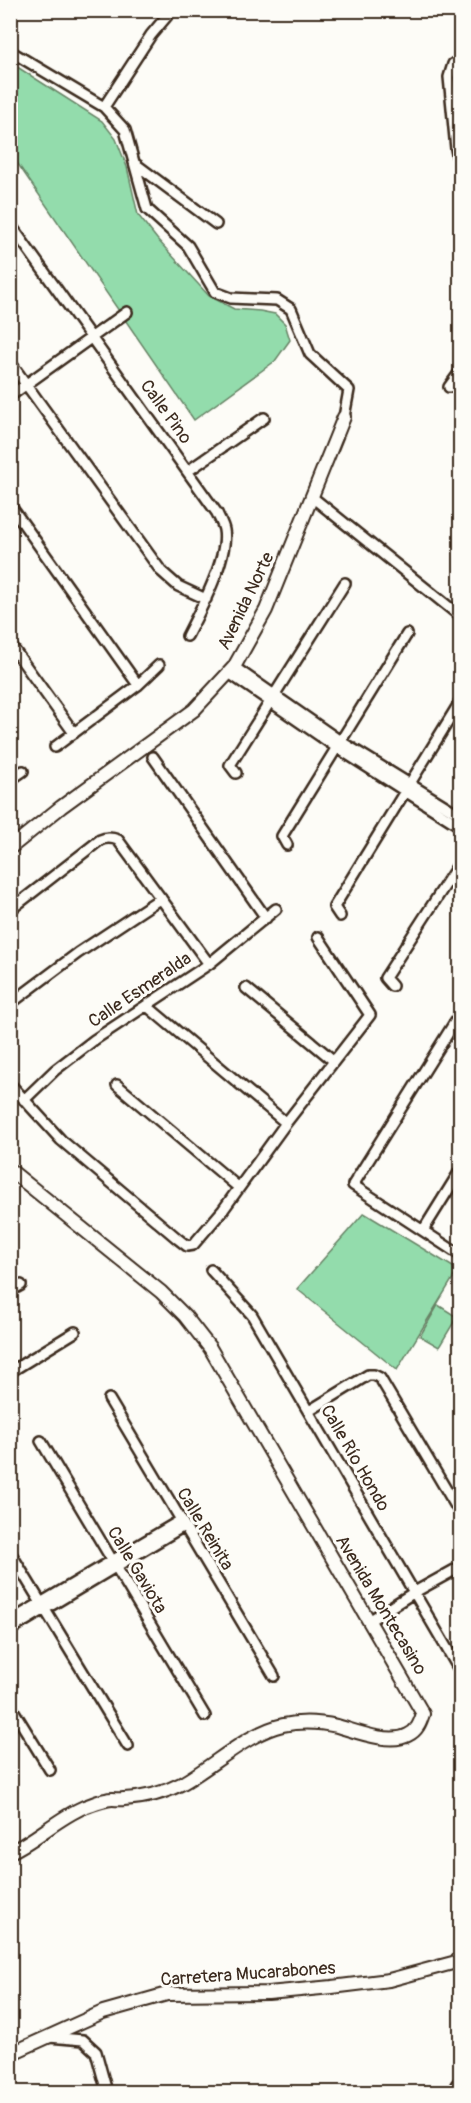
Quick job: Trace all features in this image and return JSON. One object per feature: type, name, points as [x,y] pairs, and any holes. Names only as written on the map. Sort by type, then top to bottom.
[{"type":"street","points":[[104,107],[151,35],[172,10]]},
{"type":"street","points":[[10,51],[104,107],[125,130],[147,209],[188,246],[215,292],[231,298],[277,300],[291,309],[310,354],[349,390],[344,417]]},
{"type":"street","points":[[460,61],[453,64],[449,77],[460,169]]},
{"type":"street","points":[[136,165],[216,224]]},
{"type":"street","name":"Calle Pino","points":[[10,224],[217,513],[224,530],[224,546],[206,599],[187,636]]},
{"type":"street","points":[[10,396],[127,312]]},
{"type":"street","points":[[10,362],[161,571],[178,586],[206,599]]},
{"type":"street","points":[[449,387],[460,372]]},
{"type":"street","name":"Avenida Norte","points":[[10,848],[61,807],[194,710],[231,670],[266,610],[344,417]]},
{"type":"street","points":[[188,471],[264,418]]},
{"type":"street","points":[[312,497],[460,616]]},
{"type":"street","points":[[10,505],[138,685]]},
{"type":"street","points":[[236,772],[230,765],[345,583]]},
{"type":"street","points":[[287,845],[282,836],[407,634]]},
{"type":"street","points":[[10,644],[74,733]]},
{"type":"street","points":[[54,747],[138,685],[159,665]]},
{"type":"street","points":[[231,670],[460,826]]},
{"type":"street","points":[[340,916],[334,907],[460,702]]},
{"type":"street","points":[[153,757],[266,918]]},
{"type":"street","points":[[10,780],[23,771]]},
{"type":"street","points":[[407,788],[460,815]]},
{"type":"street","points":[[10,910],[106,838],[118,840],[210,964]]},
{"type":"street","points":[[392,986],[385,978],[460,861]]},
{"type":"street","points":[[10,1004],[78,953],[161,898]]},
{"type":"street","name":"Calle Esmeralda","points":[[24,1100],[55,1070],[94,1040],[210,964],[276,909]]},
{"type":"street","points":[[10,1084],[61,1140],[183,1243],[187,1246],[198,1241],[370,1015],[318,937]]},
{"type":"street","points":[[246,988],[334,1061]]},
{"type":"street","points":[[147,1006],[285,1124]]},
{"type":"street","points":[[460,1014],[353,1185],[424,1229],[460,1255]]},
{"type":"street","points":[[117,1085],[238,1187]]},
{"type":"street","name":"Avenida Montecasino","points":[[10,1170],[161,1293],[185,1316],[210,1348],[423,1714],[419,1727],[407,1736],[390,1738],[311,1722],[280,1725],[259,1734],[180,1784],[162,1792],[126,1799],[106,1800],[82,1808],[25,1845],[10,1852]]},
{"type":"street","points":[[424,1229],[460,1170]]},
{"type":"street","name":"Calle Río Hondo","points":[[211,1270],[252,1316],[460,1671]]},
{"type":"street","points":[[10,1291],[21,1285]]},
{"type":"street","points":[[10,1372],[75,1332]]},
{"type":"street","points":[[309,1411],[368,1375],[380,1378],[460,1512]]},
{"type":"street","name":"Calle Reinita","points":[[109,1399],[274,1676]]},
{"type":"street","name":"Calle Gaviota","points":[[40,1441],[205,1716]]},
{"type":"street","points":[[10,1629],[44,1605],[183,1523]]},
{"type":"street","points":[[10,1552],[128,1746]]},
{"type":"street","points":[[369,1621],[460,1567]]},
{"type":"street","points":[[10,1621],[44,1605]]},
{"type":"street","points":[[10,1705],[50,1770]]},
{"type":"street","name":"Carretera Mucarabones","points":[[10,2054],[103,2012],[168,1994],[268,1993],[332,1987],[389,1980],[460,1961]]},
{"type":"street","points":[[47,2037],[83,2040],[96,2052],[107,2092]]},
{"type":"street","points":[[456,2092],[456,2085],[460,2081]]},
{"type":"green space","points":[[11,63],[102,121],[116,139],[127,167],[138,215],[209,296],[234,309],[275,314],[285,324],[290,340],[275,361],[194,420],[11,154]]},
{"type":"green space","points":[[364,1213],[458,1270],[397,1370],[297,1289]]},
{"type":"green space","points":[[438,1305],[457,1317],[439,1347],[420,1336]]}]
